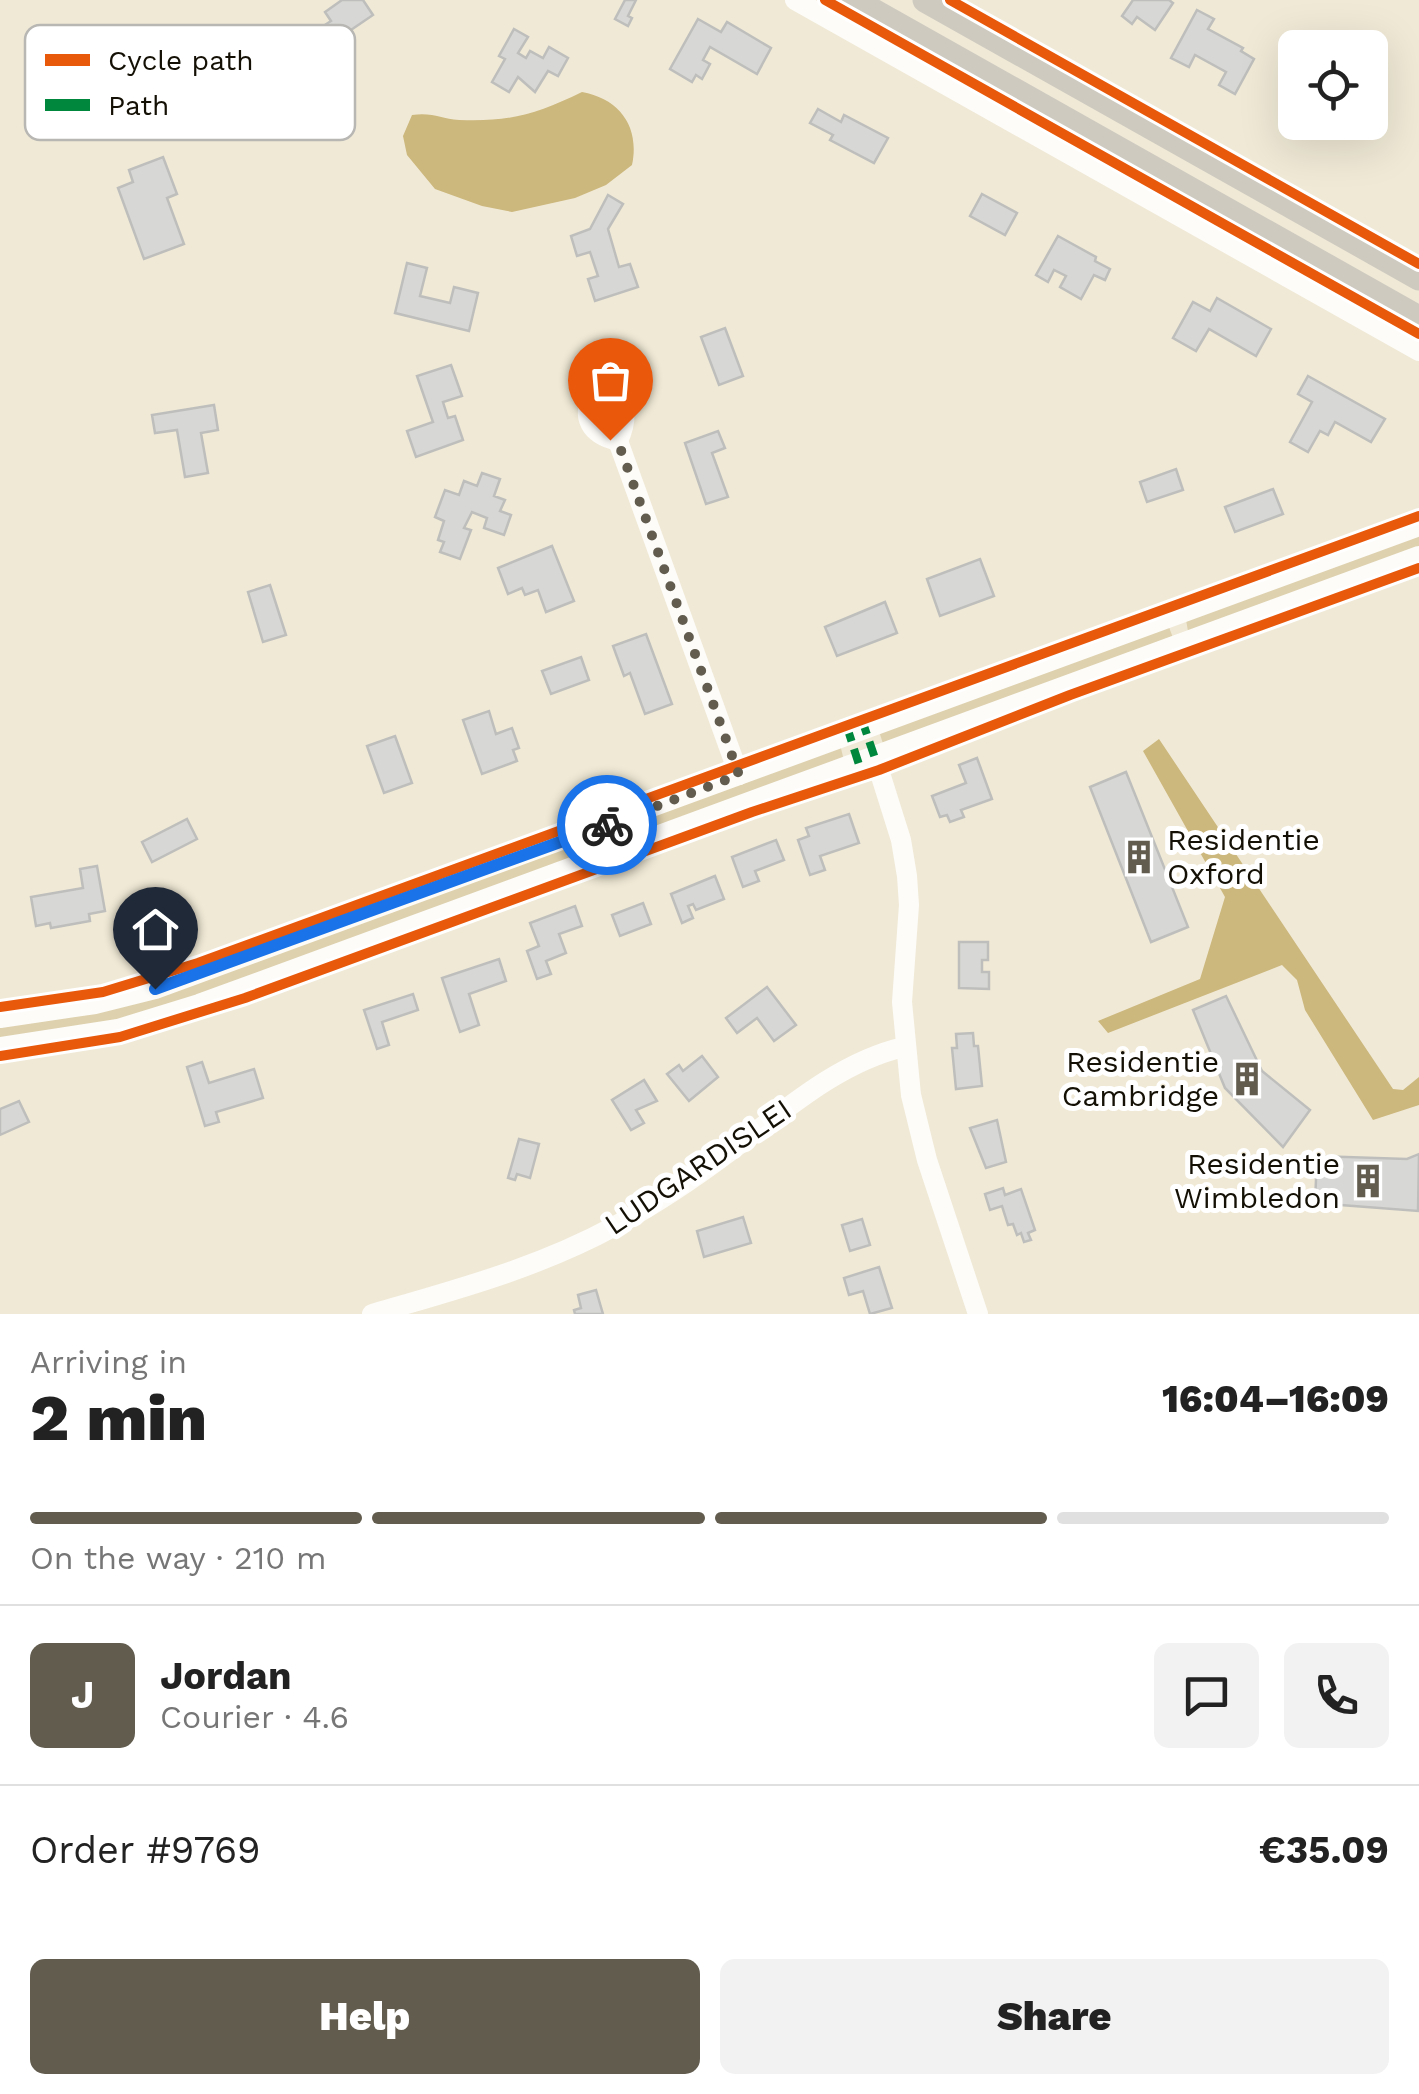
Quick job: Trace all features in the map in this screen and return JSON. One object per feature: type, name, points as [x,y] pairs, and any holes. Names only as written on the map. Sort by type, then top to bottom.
[{"type":"main road","points":[[854,0],[1419,318]]},
{"type":"main road","points":[[924,0],[1419,278]]},
{"type":"street","points":[[794,0],[1419,351]]},
{"type":"street","points":[[618,442],[739,775]]},
{"type":"street","points":[[0,1018],[95,1004],[155,989],[1419,526]]},
{"type":"street","points":[[0,1047],[158,1018],[1419,556]]},
{"type":"street","points":[[1174,615],[1183,643]]},
{"type":"street","points":[[879,770],[900,840],[909,905],[903,964],[904,1047],[911,1095],[978,1314]]},
{"type":"street","points":[[578,836],[587,862]]},
{"type":"street","name":"LUDGARDISLEI","points":[[372,1314],[549,1258],[616,1226],[711,1165],[827,1081],[879,1053],[904,1047]]},
{"type":"shaded area","points":[[582,92],[617,108],[630,127],[634,151],[632,165],[606,185],[575,198],[512,212],[482,206],[435,189],[407,155],[403,136],[412,115],[459,120],[508,118],[537,111]]},
{"type":"shaded area","points":[[1419,532],[1419,551],[1188,631],[1186,620]]},
{"type":"shaded area","points":[[1169,627],[1173,638],[884,747],[879,731]]},
{"type":"shaded area","points":[[1159,739],[1393,1089],[1403,1090],[1419,1077],[1419,1105],[1373,1120],[1305,1010],[1297,980],[1282,965],[1108,1033],[1098,1021],[1200,979],[1225,897],[1143,751]]},
{"type":"shaded area","points":[[840,744],[844,761],[591,850],[591,839]]},
{"type":"shaded area","points":[[574,846],[576,857],[155,1013],[102,1025],[0,1039],[0,1026],[99,1010]]},
{"type":"building","points":[[342,0],[363,0],[373,15],[355,27],[325,25],[331,21],[325,12]]},
{"type":"building","points":[[625,0],[636,0],[628,26],[615,19]]},
{"type":"building","points":[[1133,0],[1173,3],[1155,30],[1137,17],[1132,24],[1122,16]]},
{"type":"building","points":[[1197,10],[1214,19],[1208,29],[1243,48],[1241,51],[1254,59],[1235,94],[1219,85],[1226,72],[1195,55],[1189,67],[1171,58]]},
{"type":"building","points":[[698,19],[721,32],[727,22],[771,48],[757,74],[710,47],[703,60],[710,64],[702,79],[696,75],[692,82],[670,69]]},
{"type":"building","points":[[514,29],[528,37],[518,53],[526,58],[530,51],[543,58],[549,47],[568,58],[558,76],[548,71],[535,92],[518,77],[509,92],[492,82],[505,59],[499,56]]},
{"type":"building","points":[[818,109],[841,122],[844,115],[888,138],[874,163],[830,140],[833,135],[810,123]]},
{"type":"building","points":[[163,157],[177,194],[167,198],[184,244],[144,259],[118,188],[133,182],[129,170]]},
{"type":"building","points":[[982,194],[1017,213],[1005,235],[970,216]]},
{"type":"building","points":[[608,195],[623,204],[608,229],[619,267],[630,264],[638,287],[595,301],[588,279],[598,276],[590,252],[577,256],[571,236],[590,229]]},
{"type":"building","points":[[1058,236],[1110,269],[1105,280],[1094,275],[1081,299],[1060,287],[1066,276],[1054,270],[1048,282],[1036,275]]},
{"type":"building","points":[[407,263],[427,268],[420,296],[450,303],[454,287],[478,293],[469,331],[395,313]]},
{"type":"building","points":[[1217,298],[1271,329],[1256,356],[1209,329],[1196,351],[1173,338],[1193,302],[1210,311]]},
{"type":"building","points":[[725,328],[743,376],[719,385],[701,337]]},
{"type":"building","points":[[451,365],[462,396],[443,402],[448,418],[455,416],[463,440],[416,457],[407,431],[433,422],[417,376]]},
{"type":"building","points":[[1308,376],[1385,419],[1371,442],[1335,422],[1328,435],[1320,431],[1308,452],[1290,442],[1312,402],[1298,394]]},
{"type":"building","points":[[214,405],[218,430],[201,433],[208,473],[185,477],[177,430],[155,433],[152,415]]},
{"type":"building","points":[[718,431],[725,448],[712,453],[728,497],[706,504],[685,443]]},
{"type":"building","points":[[1176,469],[1183,490],[1147,502],[1140,482]]},
{"type":"building","points":[[482,473],[500,479],[494,496],[505,500],[500,511],[511,515],[504,535],[484,528],[487,518],[472,512],[464,528],[471,530],[460,559],[440,552],[444,542],[438,540],[444,521],[435,517],[445,490],[459,495],[464,481],[477,486]]},
{"type":"building","points":[[1273,489],[1283,514],[1235,532],[1225,507]]},
{"type":"building","points":[[552,546],[574,601],[546,612],[538,590],[525,595],[522,588],[508,594],[498,568]]},
{"type":"building","points":[[980,559],[994,596],[940,616],[927,579]]},
{"type":"building","points":[[270,585],[286,635],[263,642],[248,592]]},
{"type":"building","points":[[885,602],[897,633],[837,656],[825,627]]},
{"type":"building","points":[[646,634],[672,704],[645,714],[630,673],[624,676],[613,646]]},
{"type":"building","points":[[581,657],[589,680],[551,694],[542,671]]},
{"type":"building","points":[[489,711],[496,734],[512,728],[519,748],[513,750],[517,761],[482,774],[463,720]]},
{"type":"building","points":[[395,736],[412,783],[384,793],[367,746]]},
{"type":"building","points":[[977,758],[992,799],[961,810],[964,817],[950,822],[947,815],[940,817],[932,796],[966,783],[959,765]]},
{"type":"building","name":"Residentie Oxford","points":[[1126,772],[1188,927],[1151,942],[1090,787]]},
{"type":"building","points":[[849,814],[859,843],[820,856],[825,870],[810,875],[798,840],[809,836],[806,828]]},
{"type":"building","points":[[187,819],[197,839],[152,862],[142,842]]},
{"type":"building","points":[[776,840],[784,860],[755,871],[759,881],[743,887],[732,857]]},
{"type":"building","points":[[97,866],[105,911],[89,914],[90,921],[51,928],[50,923],[36,926],[31,897],[83,888],[80,869]]},
{"type":"building","points":[[715,876],[724,899],[696,910],[693,904],[688,906],[693,918],[682,923],[671,894]]},
{"type":"building","points":[[643,903],[651,924],[620,936],[612,915]]},
{"type":"building","points":[[575,906],[582,926],[559,934],[566,953],[546,961],[551,974],[537,979],[527,951],[539,946],[530,923]]},
{"type":"building","points":[[959,942],[988,942],[988,960],[982,960],[982,972],[989,972],[989,989],[959,988]]},
{"type":"building","points":[[499,959],[506,981],[469,994],[479,1025],[460,1032],[442,978]]},
{"type":"building","points":[[767,987],[796,1025],[774,1041],[757,1018],[737,1033],[726,1018]]},
{"type":"building","points":[[413,994],[418,1010],[382,1022],[389,1045],[377,1049],[364,1010]]},
{"type":"building","name":"Residentie Cambridge","points":[[1226,996],[1262,1071],[1310,1110],[1283,1147],[1225,1088],[1193,1010]]},
{"type":"building","points":[[973,1033],[982,1086],[956,1089],[952,1048],[957,1048],[956,1034]]},
{"type":"building","points":[[702,1056],[718,1077],[689,1101],[667,1074],[679,1065],[683,1071]]},
{"type":"building","points":[[202,1062],[209,1083],[254,1069],[263,1098],[216,1112],[219,1122],[205,1126],[187,1067]]},
{"type":"building","points":[[644,1080],[657,1101],[636,1110],[644,1123],[631,1130],[612,1100]]},
{"type":"building","points":[[19,1101],[29,1122],[0,1135],[0,1109]]},
{"type":"building","points":[[997,1120],[1006,1162],[986,1168],[970,1128]]},
{"type":"building","points":[[519,1139],[539,1144],[530,1178],[517,1174],[515,1180],[508,1178]]},
{"type":"building","name":"Residentie Wimbledon","points":[[1419,1154],[1418,1211],[1315,1203],[1317,1156],[1407,1159]]},
{"type":"building","points":[[1003,1188],[1005,1195],[1021,1189],[1035,1230],[1028,1233],[1031,1240],[1024,1242],[1013,1224],[1008,1225],[1002,1206],[990,1210],[985,1194]]},
{"type":"building","points":[[743,1217],[751,1243],[704,1257],[697,1231]]},
{"type":"building","points":[[862,1219],[870,1245],[850,1251],[842,1225]]},
{"type":"building","points":[[879,1267],[892,1308],[870,1314],[863,1291],[849,1295],[844,1278]]},
{"type":"building","points":[[596,1290],[603,1314],[575,1314],[574,1310],[581,1308],[578,1295]]},
{"type":"marked path","points":[[862,720],[879,770]]},
{"type":"marked path","points":[[847,727],[862,774]]},
{"type":"cycle path","points":[[825,0],[1419,334]]},
{"type":"cycle path","points":[[950,0],[1419,264]]},
{"type":"cycle path","points":[[0,1007],[103,992],[198,963],[1419,516]]},
{"type":"cycle path","points":[[0,1056],[120,1037],[245,998],[752,812],[879,770],[1070,695],[1419,568]]},
{"type":"way so far","points":[[607,825],[739,775],[618,442],[610,440]]},
{"type":"place","name":"Residentie Oxford","points":[[1139,857]]},
{"type":"place","name":"Residentie Cambridge","points":[[1247,1079]]},
{"type":"place","name":"Residentie Wimbledon","points":[[1368,1181]]},
{"type":"route","points":[[155,989],[607,825]]}]
